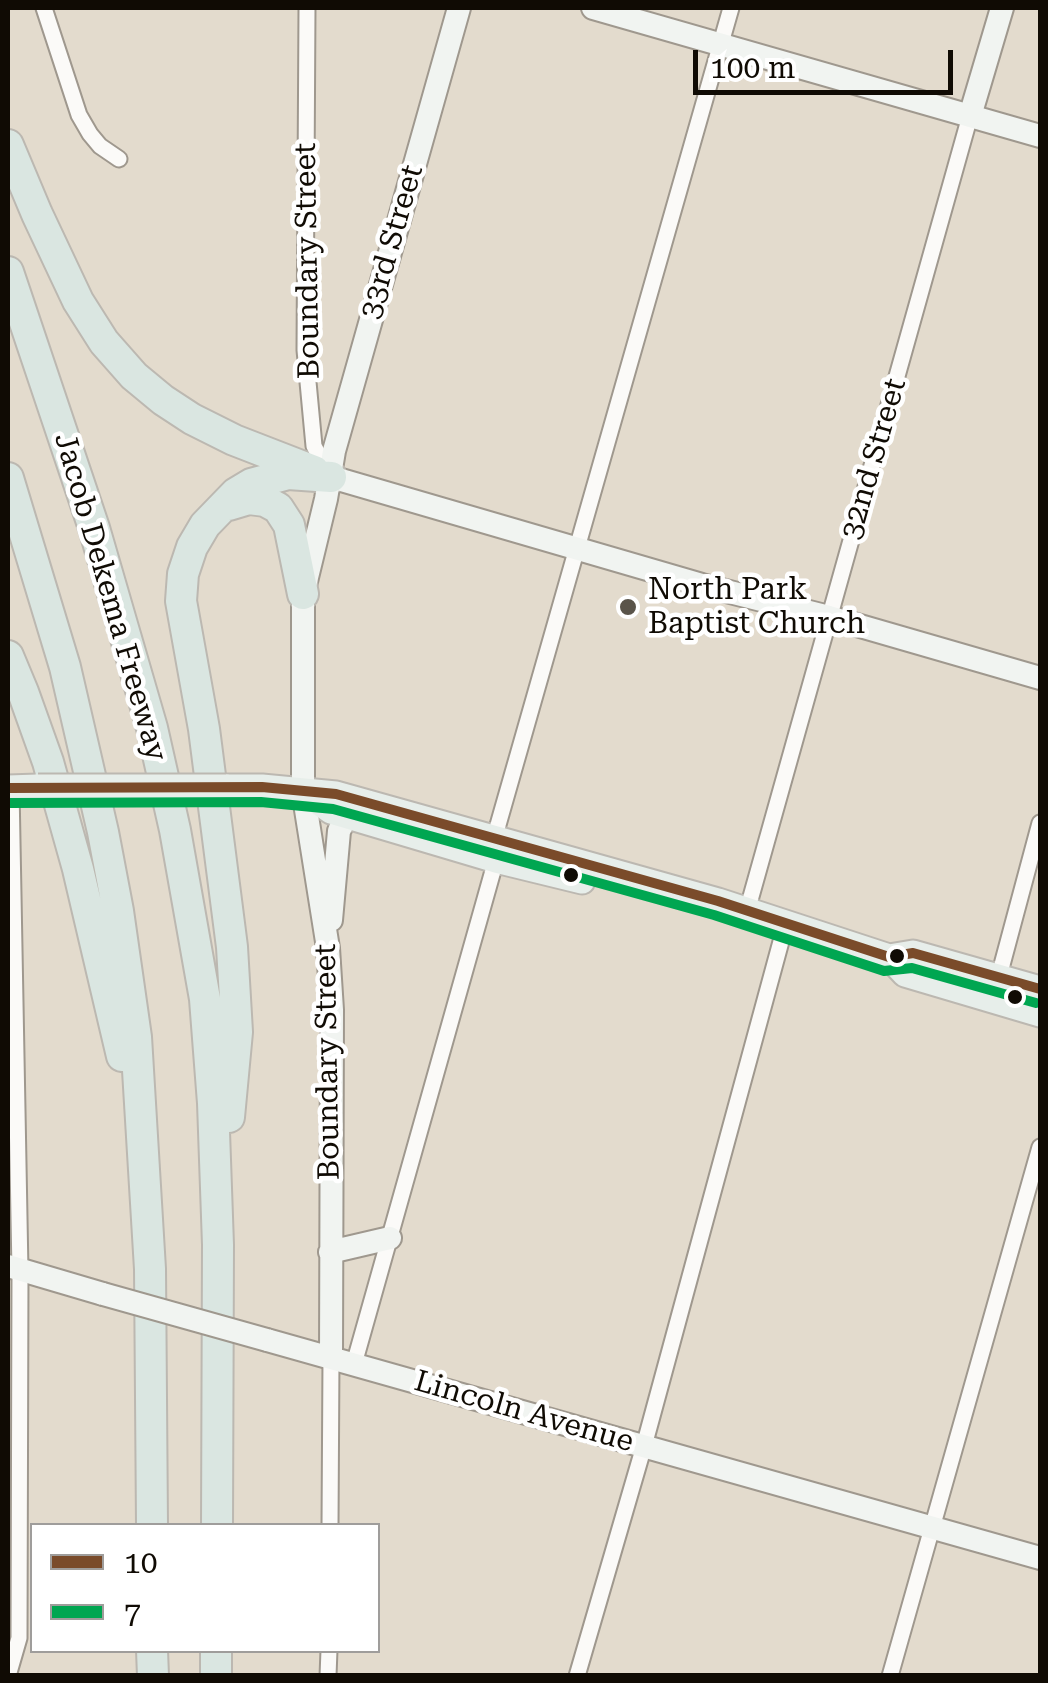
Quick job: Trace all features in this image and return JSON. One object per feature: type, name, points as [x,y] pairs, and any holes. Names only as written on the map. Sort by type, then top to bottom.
[{"type":"highway","points":[[8,145],[78,301],[104,342],[134,376],[192,419],[234,440],[331,477]]},
{"type":"highway","name":"Jacob Dekema Freeway","points":[[8,272],[94,528],[152,728],[205,999],[218,1245],[217,1523]]},
{"type":"highway","points":[[218,1245],[237,1032],[218,826],[180,602],[183,574],[205,525],[236,492],[288,474],[331,477]]},
{"type":"highway","name":"Jacob Dekema Freeway","points":[[8,478],[65,667],[103,832],[136,1037],[150,1269],[152,1523]]},
{"type":"highway","points":[[221,508],[249,499],[278,508],[290,524],[303,594]]},
{"type":"highway","points":[[8,656],[48,762],[78,869],[144,1150]]},
{"type":"main road","name":"33rd Street","points":[[331,477],[334,450],[356,366],[459,8]]},
{"type":"main road","points":[[592,8],[1040,136]]},
{"type":"main road","name":"32nd Street","points":[[970,116],[1002,8]]},
{"type":"main road","points":[[331,477],[1040,678]]},
{"type":"main road","name":"Boundary Street","points":[[331,477],[303,594],[303,791],[328,948],[333,1077],[330,1252],[343,1361]]},
{"type":"main road","points":[[9,788],[262,787],[336,794],[495,849],[718,916],[747,912],[889,956],[913,953],[1040,989]]},
{"type":"main road","points":[[303,791],[330,811],[495,849]]},
{"type":"main road","points":[[328,948],[338,831],[350,817]]},
{"type":"main road","points":[[889,956],[904,974],[1040,1014]]},
{"type":"main road","points":[[330,1252],[390,1238]]},
{"type":"main road","name":"Lincoln Avenue","points":[[14,1268],[1040,1558]]},
{"type":"street","points":[[44,8],[79,114],[90,134],[119,160]]},
{"type":"street","name":"Boundary Street","points":[[307,8],[306,350],[314,446],[331,477]]},
{"type":"street","points":[[343,1361],[390,1238],[577,549],[731,8]]},
{"type":"street","name":"32nd Street","points":[[747,912],[970,116]]},
{"type":"street","points":[[8,1676],[13,1636],[14,1268],[9,788]]},
{"type":"street","points":[[999,976],[1040,823]]},
{"type":"street","points":[[578,1676],[786,923]]},
{"type":"street","points":[[890,1676],[1040,1147]]},
{"type":"street","name":"Boundary Street","points":[[330,1523],[343,1361]]},
{"type":"transit line","name":"10","points":[[8,788],[262,787],[336,794],[718,901],[889,957],[913,953],[1040,989]]},
{"type":"transit line","name":"7","points":[[8,803],[261,802],[333,809],[714,915],[884,971],[912,968],[1036,1003]]},
{"type":"place","name":"North Park Baptist Church","points":[[628,607]]}]
